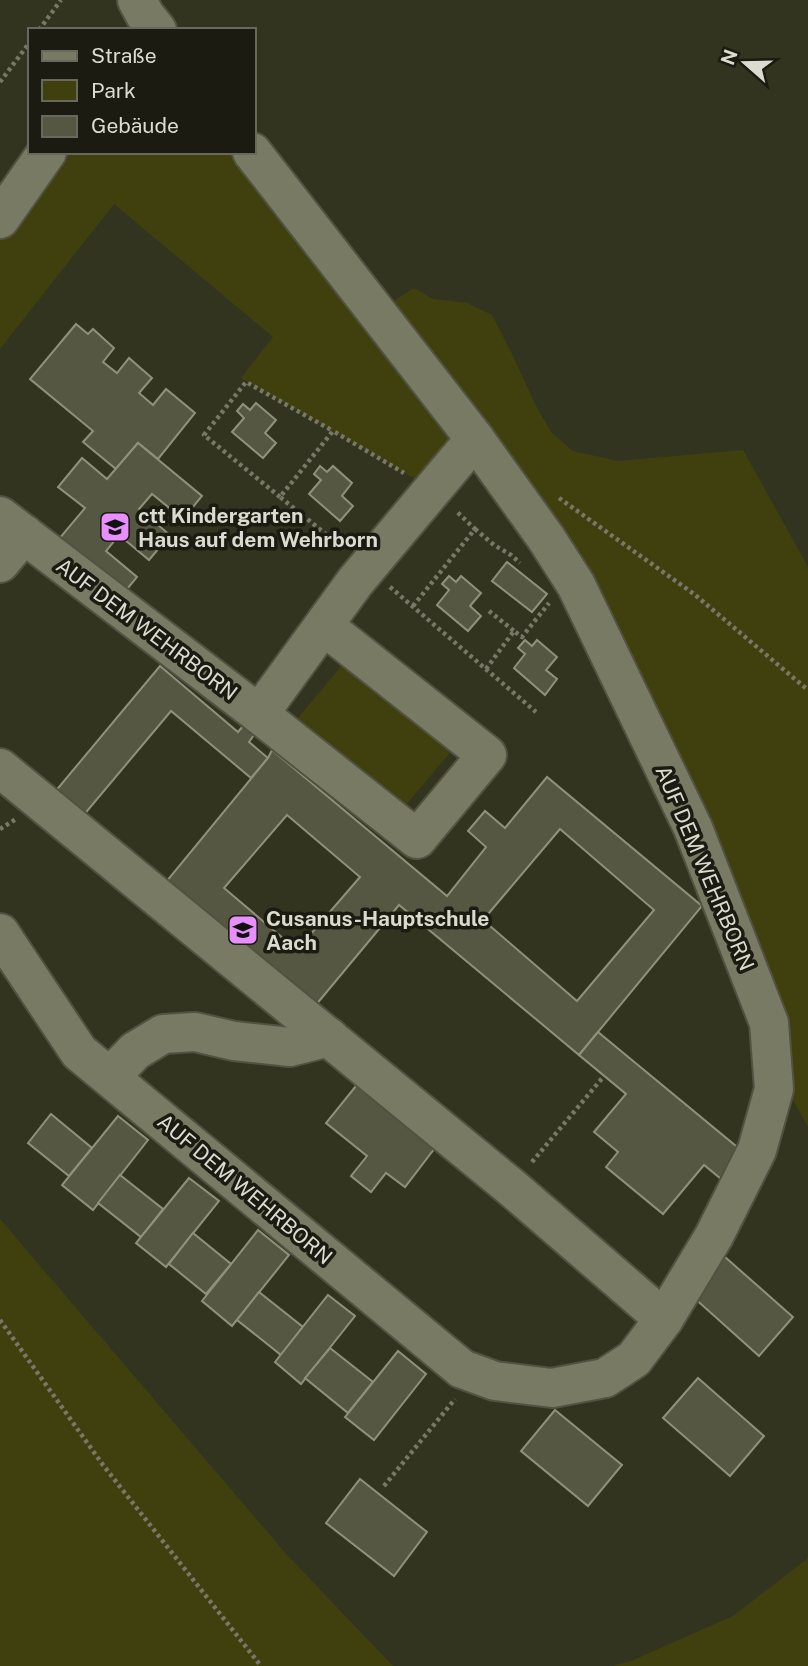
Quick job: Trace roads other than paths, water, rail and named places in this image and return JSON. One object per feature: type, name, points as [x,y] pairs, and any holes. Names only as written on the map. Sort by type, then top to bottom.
[{"type":"street","points":[[0,219],[46,154]]},
{"type":"street","name":"AUF DEM WEHRBORN","points":[[0,933],[79,1052],[462,1369],[495,1381],[552,1388],[605,1378],[634,1359],[664,1319],[714,1236],[757,1150],[774,1089],[769,1023],[693,828],[576,585],[475,439],[254,154]]},
{"type":"street","name":"AUF DEM WEHRBORN","points":[[8,538],[258,714],[355,582],[475,439]]},
{"type":"street","points":[[258,714],[417,839],[487,755],[324,626]]},
{"type":"street","points":[[0,768],[512,1187],[664,1319]]},
{"type":"street","points":[[110,1077],[135,1051],[163,1034],[195,1032],[234,1041],[290,1047],[329,1037]]},
{"type":"place","name":"ctt Kindergarten Haus auf dem Wehrborn","points":[[115,527]]},
{"type":"place","name":"Cusanus-Hauptschule Aach","points":[[243,930]]}]
